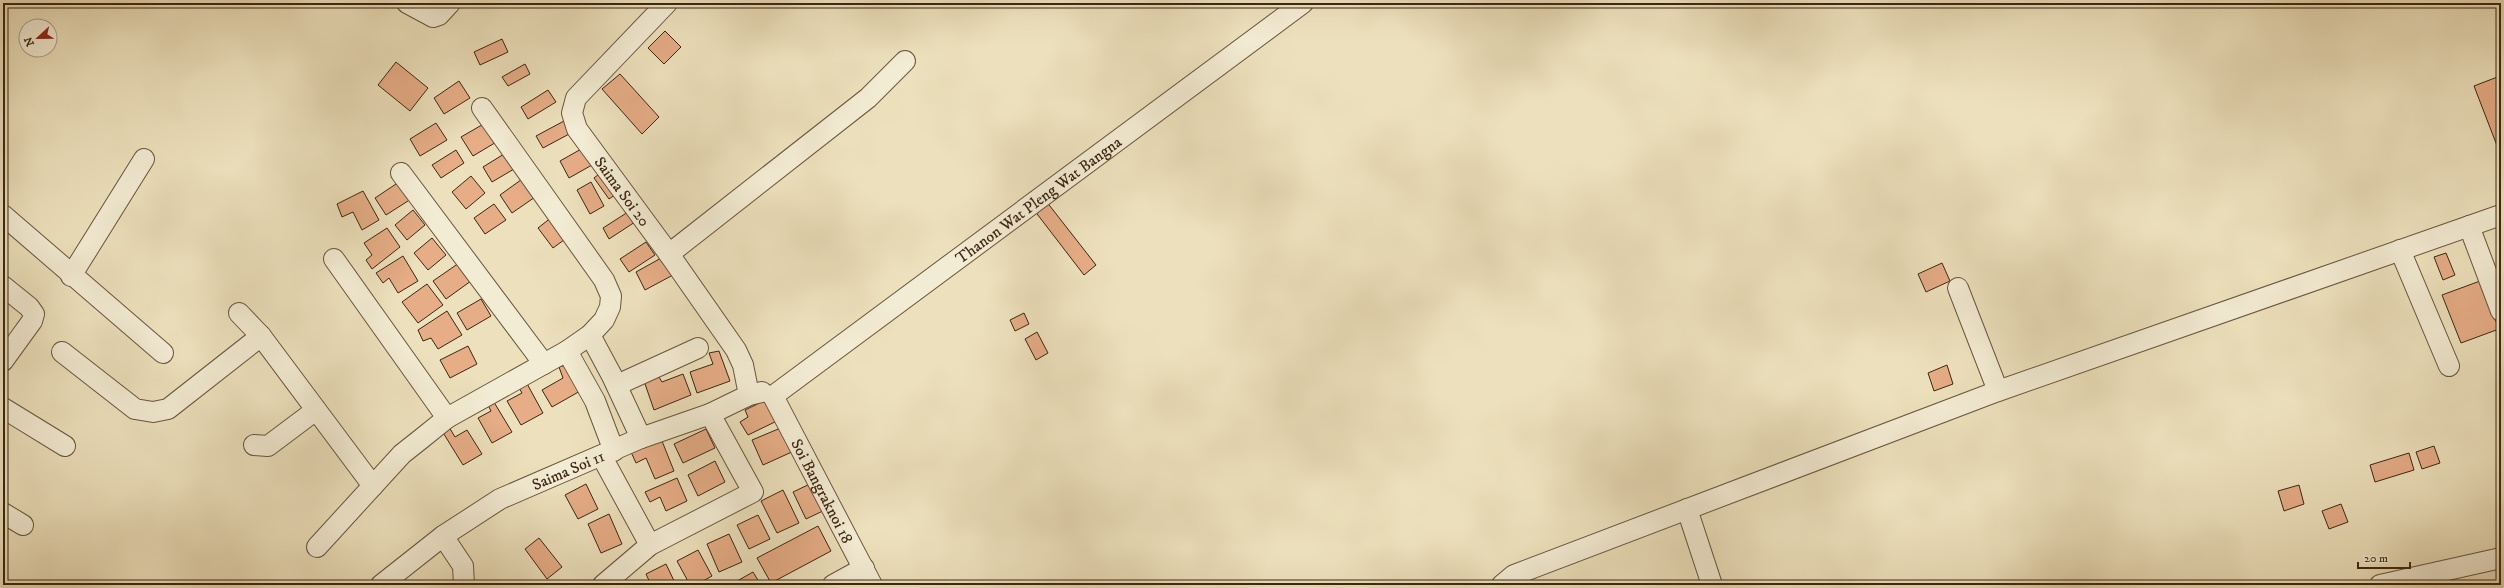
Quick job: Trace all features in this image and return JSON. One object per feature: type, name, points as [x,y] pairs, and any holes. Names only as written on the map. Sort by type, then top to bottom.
[{"type":"street","points":[[407,3],[433,17],[439,15],[450,3]]},
{"type":"street","name":"Saima Soi 20","points":[[667,3],[576,98],[572,113],[577,129],[669,254],[736,350],[742,365],[749,395]]},
{"type":"street","name":"Thanon Wat Pleng Wat Bangna","points":[[773,396],[1303,3]]},
{"type":"street","points":[[669,254],[868,98],[905,61]]},
{"type":"street","points":[[317,547],[402,454],[448,418],[567,351],[590,336],[604,320],[610,307],[611,296],[604,280],[482,108]]},
{"type":"street","points":[[71,276],[144,159]]},
{"type":"street","points":[[400,173],[544,364]]},
{"type":"street","points":[[3,215],[71,276],[163,353]]},
{"type":"street","points":[[1502,585],[1514,575],[1998,391],[2501,215]]},
{"type":"street","points":[[2469,226],[2501,311]]},
{"type":"street","points":[[2400,250],[2449,366]]},
{"type":"street","points":[[334,260],[448,418]]},
{"type":"street","points":[[3,286],[30,307],[34,314],[32,322],[3,361]]},
{"type":"street","points":[[1958,288],[1998,391]]},
{"type":"street","points":[[239,313],[261,336],[374,486]]},
{"type":"street","points":[[62,352],[135,409],[153,412],[168,408],[261,336]]},
{"type":"street","points":[[590,336],[617,385],[641,438]]},
{"type":"street","points":[[617,385],[698,348]]},
{"type":"street","points":[[567,351],[595,401],[608,454],[650,544]]},
{"type":"street","name":"Saima Soi 11","points":[[381,585],[443,536],[500,499],[608,454],[641,438],[710,414],[749,395],[762,392],[773,396]]},
{"type":"street","name":"Soi Bangraknoi 18","points":[[773,396],[868,576]]},
{"type":"street","points":[[3,408],[65,446]]},
{"type":"street","points":[[254,445],[268,446],[316,410]]},
{"type":"street","points":[[603,585],[650,544],[753,492],[710,414]]},
{"type":"street","points":[[1687,509],[1712,585]]},
{"type":"street","points":[[3,513],[23,525]]},
{"type":"street","points":[[443,536],[463,566],[464,585]]},
{"type":"street","points":[[2380,585],[2501,558]]},
{"type":"street","points":[[833,585],[868,576]]},
{"type":"building","points":[[665,31],[681,47],[664,64],[648,48]]},
{"type":"building","points":[[502,39],[508,52],[480,65],[474,52]]},
{"type":"building","points":[[396,62],[428,88],[410,111],[378,85]]},
{"type":"building","points":[[525,64],[530,74],[508,86],[502,77]]},
{"type":"building","points":[[620,74],[659,117],[642,134],[602,89]]},
{"type":"building","points":[[2500,76],[2501,80],[2501,156],[2474,86]]},
{"type":"building","points":[[459,81],[470,98],[444,114],[434,98]]},
{"type":"building","points":[[548,90],[556,102],[528,119],[521,107]]},
{"type":"building","points":[[564,121],[571,133],[543,148],[536,136]]},
{"type":"building","points":[[487,122],[498,141],[473,156],[461,137]]},
{"type":"building","points":[[436,123],[447,140],[420,156],[410,139]]},
{"type":"building","points":[[583,148],[592,165],[569,178],[560,161]]},
{"type":"building","points":[[456,150],[464,163],[441,178],[432,165]]},
{"type":"building","points":[[504,154],[514,169],[492,182],[483,167]]},
{"type":"building","points":[[603,171],[618,193],[609,199],[594,178]]},
{"type":"building","points":[[471,176],[485,193],[466,209],[452,192]]},
{"type":"building","points":[[525,177],[538,195],[512,213],[500,195]]},
{"type":"building","points":[[399,182],[411,199],[386,215],[375,198]]},
{"type":"building","points":[[591,182],[604,206],[590,214],[577,190]]},
{"type":"building","points":[[363,191],[379,220],[362,230],[353,212],[342,217],[337,204]]},
{"type":"building","points":[[1046,201],[1096,265],[1084,275],[1034,210]]},
{"type":"building","points":[[494,204],[506,220],[485,234],[474,218]]},
{"type":"building","points":[[413,210],[425,225],[407,240],[395,225]]},
{"type":"building","points":[[628,212],[635,222],[609,239],[603,228]]},
{"type":"building","points":[[552,217],[568,237],[553,248],[538,228]]},
{"type":"building","points":[[387,228],[400,247],[372,269],[366,260],[372,255],[364,243]]},
{"type":"building","points":[[432,238],[446,255],[428,270],[414,253]]},
{"type":"building","points":[[646,242],[655,255],[629,272],[620,259]]},
{"type":"building","points":[[2446,253],[2455,275],[2443,280],[2434,257]]},
{"type":"building","points":[[403,256],[418,281],[398,293],[389,278],[383,283],[376,273]]},
{"type":"building","points":[[663,257],[673,275],[645,290],[636,272]]},
{"type":"building","points":[[459,263],[471,281],[446,299],[433,281]]},
{"type":"building","points":[[1942,263],[1950,281],[1926,292],[1918,274]]},
{"type":"building","points":[[2480,281],[2499,329],[2461,343],[2442,295]]},
{"type":"building","points":[[427,284],[443,305],[418,323],[402,302]]},
{"type":"building","points":[[481,299],[491,316],[467,330],[457,313]]},
{"type":"building","points":[[447,311],[462,335],[438,349],[431,338],[423,341],[418,330]]},
{"type":"building","points":[[1024,313],[1029,324],[1015,331],[1010,320]]},
{"type":"building","points":[[1037,332],[1048,353],[1036,360],[1025,339]]},
{"type":"building","points":[[468,346],[477,364],[450,378],[440,360]]},
{"type":"building","points":[[719,351],[730,381],[697,393],[690,372],[713,364],[709,353]]},
{"type":"building","points":[[569,364],[582,390],[552,407],[542,390],[563,378],[559,367]]},
{"type":"building","points":[[1947,365],[1953,384],[1934,391],[1928,373]]},
{"type":"building","points":[[657,374],[662,382],[683,374],[691,395],[654,410],[644,381]]},
{"type":"building","points":[[525,380],[543,413],[521,425],[507,401],[522,393],[517,384]]},
{"type":"building","points":[[770,398],[781,419],[748,435],[740,422],[748,417],[745,410]]},
{"type":"building","points":[[492,399],[512,432],[492,443],[478,418],[491,411],[486,401]]},
{"type":"building","points":[[449,427],[455,437],[467,430],[482,454],[463,465],[442,431]]},
{"type":"building","points":[[783,427],[794,451],[763,465],[752,440]]},
{"type":"building","points":[[706,429],[715,448],[683,463],[674,444]]},
{"type":"building","points":[[662,441],[674,471],[655,479],[646,458],[636,463],[631,452]]},
{"type":"building","points":[[2434,446],[2440,463],[2422,469],[2416,452]]},
{"type":"building","points":[[2409,453],[2414,470],[2375,482],[2370,465]]},
{"type":"building","points":[[715,461],[725,482],[698,496],[688,475]]},
{"type":"building","points":[[677,478],[687,501],[666,511],[660,497],[650,502],[645,492]]},
{"type":"building","points":[[814,482],[827,509],[806,519],[793,492]]},
{"type":"building","points":[[586,484],[598,509],[578,519],[565,495]]},
{"type":"building","points":[[2299,485],[2304,504],[2284,511],[2278,491]]},
{"type":"building","points":[[783,490],[799,523],[777,533],[761,501]]},
{"type":"building","points":[[2341,504],[2348,522],[2329,529],[2322,511]]},
{"type":"building","points":[[609,514],[622,544],[601,553],[588,524]]},
{"type":"building","points":[[758,515],[770,539],[749,549],[737,525]]},
{"type":"building","points":[[818,526],[831,551],[771,583],[757,558]]},
{"type":"building","points":[[729,534],[742,562],[719,572],[707,544]]},
{"type":"building","points":[[539,538],[562,567],[547,579],[525,549]]},
{"type":"building","points":[[698,550],[712,576],[696,585],[690,585],[677,561]]},
{"type":"building","points":[[666,564],[676,585],[651,585],[646,574]]},
{"type":"building","points":[[753,572],[761,585],[730,585]]}]
